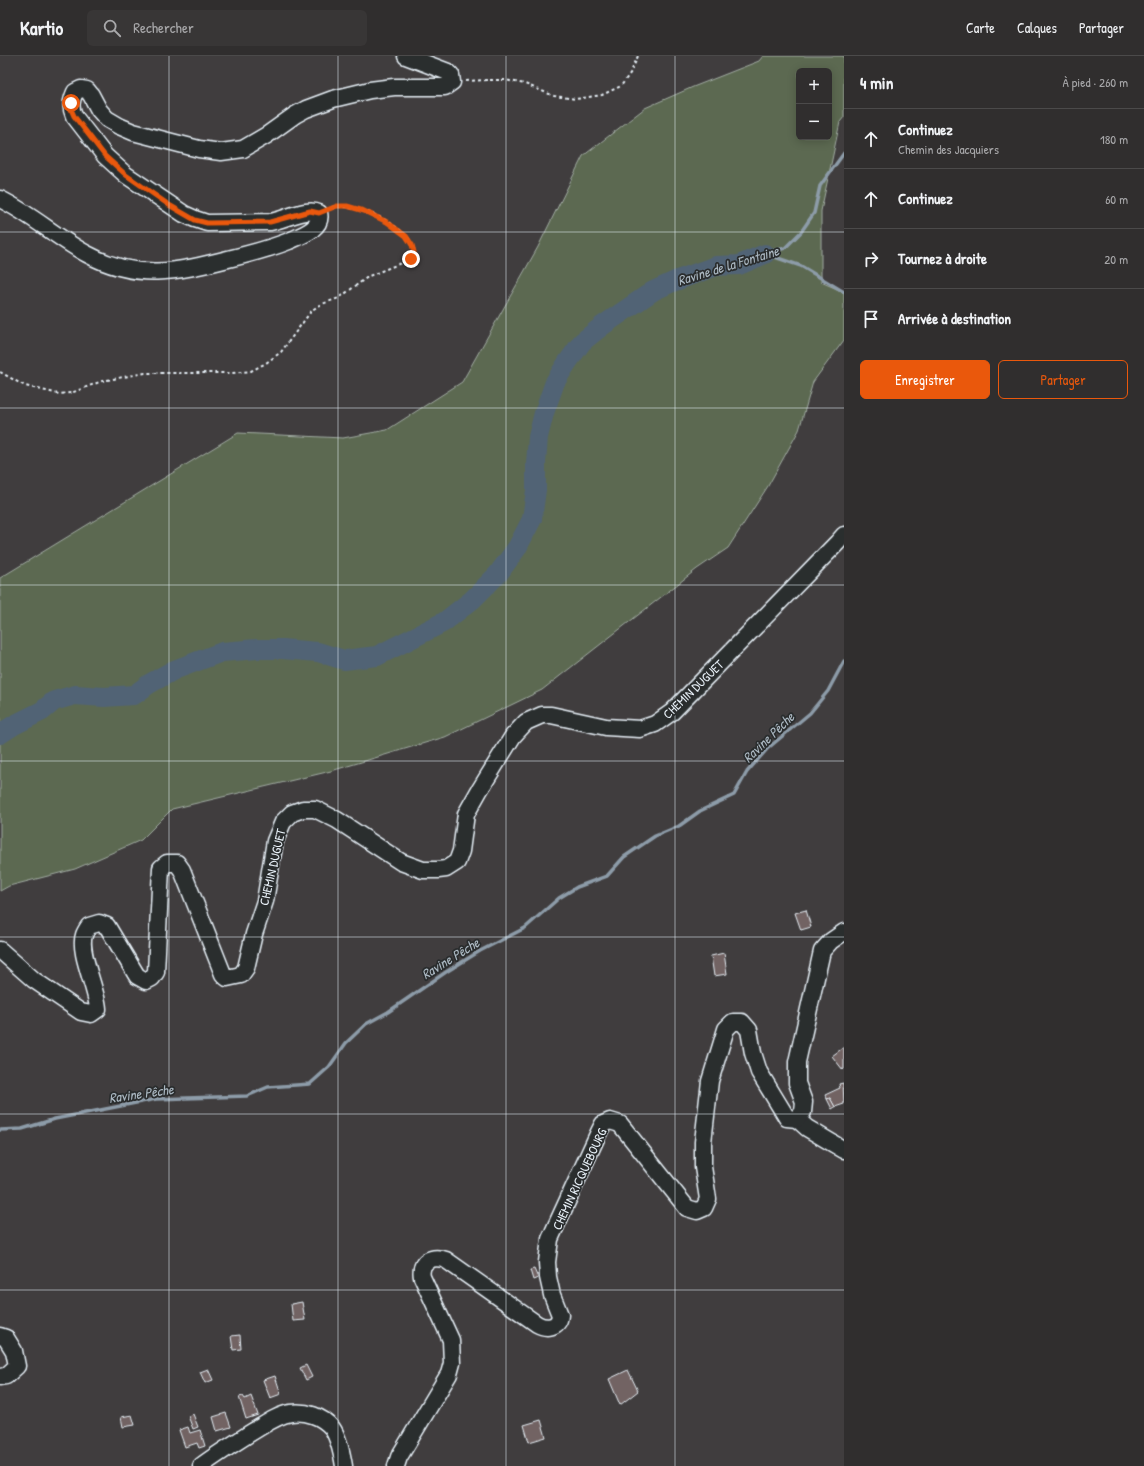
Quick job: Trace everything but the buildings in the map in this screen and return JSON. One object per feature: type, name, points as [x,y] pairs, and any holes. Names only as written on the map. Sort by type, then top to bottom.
[{"type":"street","points":[[0,199],[15,206],[86,254],[135,271],[148,272],[193,268],[272,248],[301,236],[313,228],[319,222],[319,213],[310,211],[270,222],[207,223],[195,220],[169,205],[126,175],[105,156],[74,116],[71,109],[71,103],[75,92],[82,89],[87,90],[99,110],[107,119],[133,132],[199,149],[221,152],[243,149],[306,109],[349,94],[394,87],[445,88],[452,82],[453,79],[448,72],[406,56]]},
{"type":"street","name":"CHEMIN DUGUET","points":[[0,950],[34,980],[81,1012],[91,1014],[98,1009],[98,1000],[84,953],[83,936],[89,926],[99,923],[107,926],[137,976],[146,981],[152,978],[156,972],[161,868],[167,863],[177,863],[182,870],[223,974],[227,978],[241,976],[246,968],[254,934],[265,901],[275,841],[283,822],[292,813],[303,809],[315,809],[338,820],[401,862],[423,870],[438,870],[446,868],[457,862],[461,850],[466,814],[513,736],[526,722],[542,715],[551,715],[606,727],[640,729],[655,724],[672,712],[837,544],[844,534]]},
{"type":"street","points":[[844,932],[831,941],[822,951],[797,1062],[797,1083],[804,1102],[803,1112],[797,1119],[807,1128],[844,1150]]},
{"type":"street","name":"CHEMIN RICQUEBOURG","points":[[396,1466],[399,1456],[449,1374],[451,1366],[452,1346],[449,1335],[422,1277],[421,1270],[427,1261],[436,1258],[446,1260],[537,1324],[547,1327],[554,1326],[560,1315],[552,1295],[548,1277],[547,1262],[550,1239],[603,1124],[610,1121],[620,1124],[687,1208],[697,1212],[704,1208],[708,1199],[703,1168],[703,1142],[710,1081],[726,1029],[733,1022],[742,1022],[749,1030],[753,1053],[760,1072],[787,1118],[797,1119]]},
{"type":"street","points":[[0,1336],[6,1338],[14,1351],[17,1366],[6,1376],[0,1377]]},
{"type":"street","points":[[201,1466],[215,1455],[275,1418],[290,1413],[306,1413],[321,1418],[332,1429],[340,1447],[344,1466]]},
{"type":"path","points":[[452,82],[505,80],[525,84],[554,96],[576,99],[602,94],[621,86],[632,72],[638,56]]},
{"type":"path","points":[[0,372],[24,386],[59,394],[71,393],[102,381],[145,373],[232,373],[251,371],[266,363],[281,352],[312,310],[322,304],[339,298],[369,276],[411,259],[414,256],[412,245],[406,236],[387,222],[364,211],[347,206],[337,206],[319,213]]},
{"type":"green space","points":[[763,56],[844,56],[844,117],[840,122],[821,211],[821,282],[844,292],[844,340],[813,382],[799,430],[768,486],[728,548],[697,569],[542,690],[445,737],[331,771],[172,809],[141,840],[75,869],[9,886],[0,891],[0,578],[238,433],[343,438],[387,430],[462,382],[538,247],[583,156],[645,108],[759,61]]},
{"type":"waterway","name":"Ravine de la Fontaine","points":[[765,254],[785,248],[801,232],[814,213],[820,186],[844,153]]},
{"type":"waterway","name":"Ravine de la Fontaine","points":[[0,734],[42,711],[54,701],[75,695],[104,697],[134,695],[149,684],[174,670],[222,652],[257,649],[282,649],[318,652],[344,660],[377,656],[444,622],[472,600],[498,574],[517,548],[532,519],[536,490],[538,437],[544,413],[555,382],[582,342],[602,326],[653,291],[716,266],[739,265],[765,254]]},
{"type":"waterway","points":[[766,254],[801,266],[844,292]]},
{"type":"waterway","name":"Ravine Pêche","points":[[0,1130],[22,1129],[55,1119],[156,1099],[247,1096],[268,1087],[310,1084],[329,1067],[346,1043],[366,1024],[388,1012],[446,972],[480,951],[525,928],[559,898],[577,887],[607,876],[624,857],[655,836],[679,826],[700,811],[734,795],[747,772],[767,749],[810,713],[828,691],[844,661]]},
{"type":"route","points":[[71,103],[71,109],[74,116],[105,156],[126,175],[169,205],[195,220],[207,223],[270,222],[310,211],[319,213],[337,206],[347,206],[364,211],[387,222],[406,236],[412,245],[414,252],[414,256],[411,259]]}]
